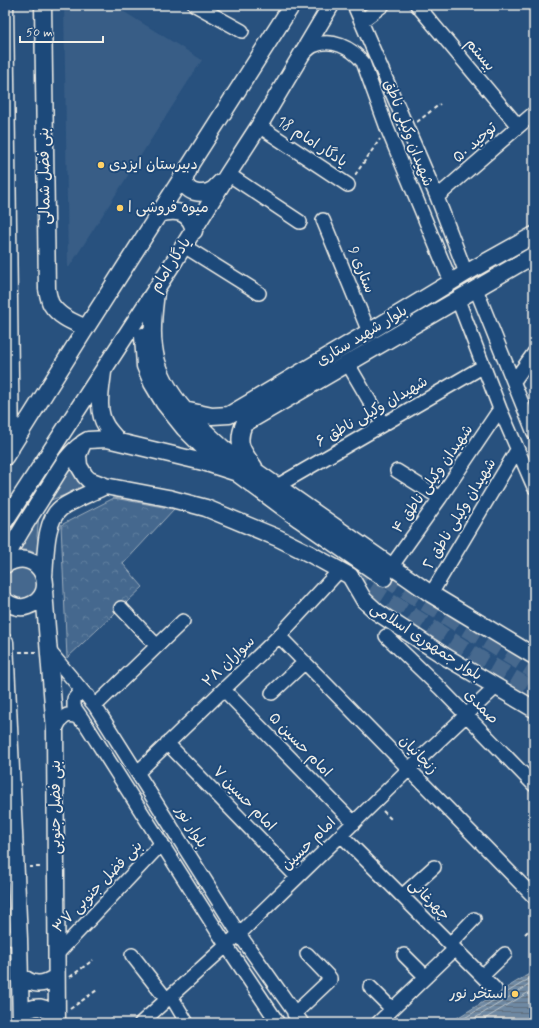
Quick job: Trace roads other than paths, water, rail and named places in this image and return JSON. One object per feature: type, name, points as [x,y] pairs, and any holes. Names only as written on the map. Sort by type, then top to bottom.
[{"type":"main road","points":[[5,5],[8,452]]},
{"type":"main road","name":"بنی فضل شمالی","points":[[43,5],[47,289],[51,304],[60,314],[71,322],[86,328]]},
{"type":"main road","points":[[8,452],[292,5]]},
{"type":"main road","name":"یادگار امام","points":[[5,521],[194,231],[331,5]]},
{"type":"main road","points":[[191,164],[185,178],[186,184],[188,189],[199,194],[204,194],[214,189],[228,174]]},
{"type":"main road","points":[[159,214],[170,210],[187,215],[192,222],[194,231]]},
{"type":"main road","name":"بلوار شهید ستاری","points":[[184,410],[212,416],[229,415],[466,273],[534,235]]},
{"type":"main road","name":"بلوار شهید ستاری","points":[[244,424],[534,255]]},
{"type":"main road","name":"بلوار جمهوری اسلامی","points":[[156,289],[153,322],[154,348],[160,372],[170,391],[184,410],[200,428],[224,449],[277,486],[388,572]]},
{"type":"main road","name":"بلوار جمهوری اسلامی","points":[[148,303],[143,330],[143,347],[145,366],[152,384],[164,403],[184,428],[208,452],[299,519],[388,572],[431,594],[534,656]]},
{"type":"main road","points":[[104,368],[100,395],[100,414],[112,440]]},
{"type":"main road","points":[[229,415],[227,420],[228,425],[232,428],[237,428],[244,424]]},
{"type":"main road","points":[[244,424],[240,433],[240,440],[246,456],[257,472]]},
{"type":"main road","points":[[5,560],[21,529],[63,465],[76,448],[88,440],[112,440],[203,462],[237,473]]},
{"type":"main road","points":[[83,443],[78,455],[79,466],[89,480],[105,486],[168,498],[206,508],[278,538],[345,574]]},
{"type":"main road","points":[[5,601],[17,607],[26,607],[34,604],[40,598],[44,584],[48,535],[51,524],[57,512],[71,502],[105,486]]},
{"type":"main road","points":[[5,565],[19,559],[28,560],[35,563],[41,569],[44,584]]},
{"type":"main road","name":"بلوار جمهوری اسلامی","points":[[345,574],[364,600],[377,612],[446,657],[534,709]]},
{"type":"main road","name":"بنی فضل جنوبی","points":[[44,584],[55,730],[57,1021]]},
{"type":"main road","points":[[5,642],[16,867],[12,938],[20,975],[21,1019]]},
{"type":"main road","points":[[20,975],[28,981],[38,984],[56,982]]},
{"type":"main road","points":[[21,1019],[30,1008],[40,1007],[50,1011],[57,1021]]},
{"type":"street","points":[[195,5],[242,31]]},
{"type":"street","name":"شهیدان وکیلی ناطق","points":[[354,5],[438,197],[466,273]]},
{"type":"street","points":[[362,21],[383,5]]},
{"type":"street","name":"بیستم","points":[[416,5],[518,126]]},
{"type":"street","name":"شهیدان وکیلی ناطق","points":[[302,55],[313,46],[323,43],[332,43],[349,49],[357,54],[363,62],[387,128],[451,282]]},
{"type":"street","name":"توحید ۵۰","points":[[438,197],[534,113]]},
{"type":"street","name":"یادگار امام 18","points":[[259,126],[348,185]]},
{"type":"street","points":[[228,174],[300,222]]},
{"type":"street","name":"ستاری 9","points":[[323,220],[369,332]]},
{"type":"street","points":[[436,247],[440,250],[448,249],[454,243]]},
{"type":"street","points":[[184,246],[259,293]]},
{"type":"street","points":[[476,289],[534,432]]},
{"type":"street","points":[[458,300],[500,409],[534,487]]},
{"type":"street","points":[[514,381],[534,353]]},
{"type":"street","points":[[348,364],[383,424]]},
{"type":"street","name":"شهیدان وکیلی ناطق ۶","points":[[277,486],[484,366]]},
{"type":"street","name":"شهیدان وکیلی ناطق ۴","points":[[388,572],[500,409]]},
{"type":"street","name":"شهیدان وکیلی ناطق ٢","points":[[431,594],[517,450]]},
{"type":"street","points":[[397,471],[440,498]]},
{"type":"street","name":"سواران ۲۸","points":[[138,772],[345,574]]},
{"type":"street","points":[[121,608],[157,646]]},
{"type":"street","points":[[183,621],[157,646],[92,701],[82,694],[78,694],[74,699],[74,707],[226,945],[278,1023]]},
{"type":"street","name":"زنجانیان","points":[[279,636],[534,897]]},
{"type":"street","name":"صمدی","points":[[386,636],[466,714],[534,785]]},
{"type":"street","name":"بلوار نور","points":[[50,652],[92,701],[239,934],[298,1018]]},
{"type":"street","points":[[272,693],[305,662]]},
{"type":"street","name":"امام حسین","points":[[141,1023],[239,934],[466,714],[496,687]]},
{"type":"street","name":"امام حسین ۵","points":[[224,690],[354,823]]},
{"type":"street","points":[[55,730],[60,720],[67,715],[75,716],[85,723]]},
{"type":"street","name":"امام حسین ۷","points":[[167,743],[298,877]]},
{"type":"street","name":"چهرغانی","points":[[341,835],[495,988]]},
{"type":"street","name":"بنی فضل جنوبی ۳۷","points":[[57,954],[162,843]]},
{"type":"street","points":[[402,896],[434,867]]},
{"type":"street","points":[[378,1023],[426,977],[453,947],[474,919]]},
{"type":"street","points":[[298,1018],[330,980],[307,954]]},
{"type":"street","points":[[482,976],[505,954]]},
{"type":"street","points":[[132,955],[169,998],[186,1023]]},
{"type":"street","points":[[404,955],[426,977]]},
{"type":"street","points":[[370,987],[392,1009]]},
{"type":"water","name":"استخر نور","points":[[534,971],[534,1017],[525,1023],[458,1023],[457,1018]]},
{"type":"tunnel","points":[[350,576],[481,659],[534,690]]},
{"type":"tunnel","points":[[384,578],[534,671]]},
{"type":"place","name":"دبیرستان ایزدی","points":[[101,165]]},
{"type":"place","name":"میوه فروشی ا","points":[[120,208]]},
{"type":"place","name":"استخر نور","points":[[515,994]]}]
